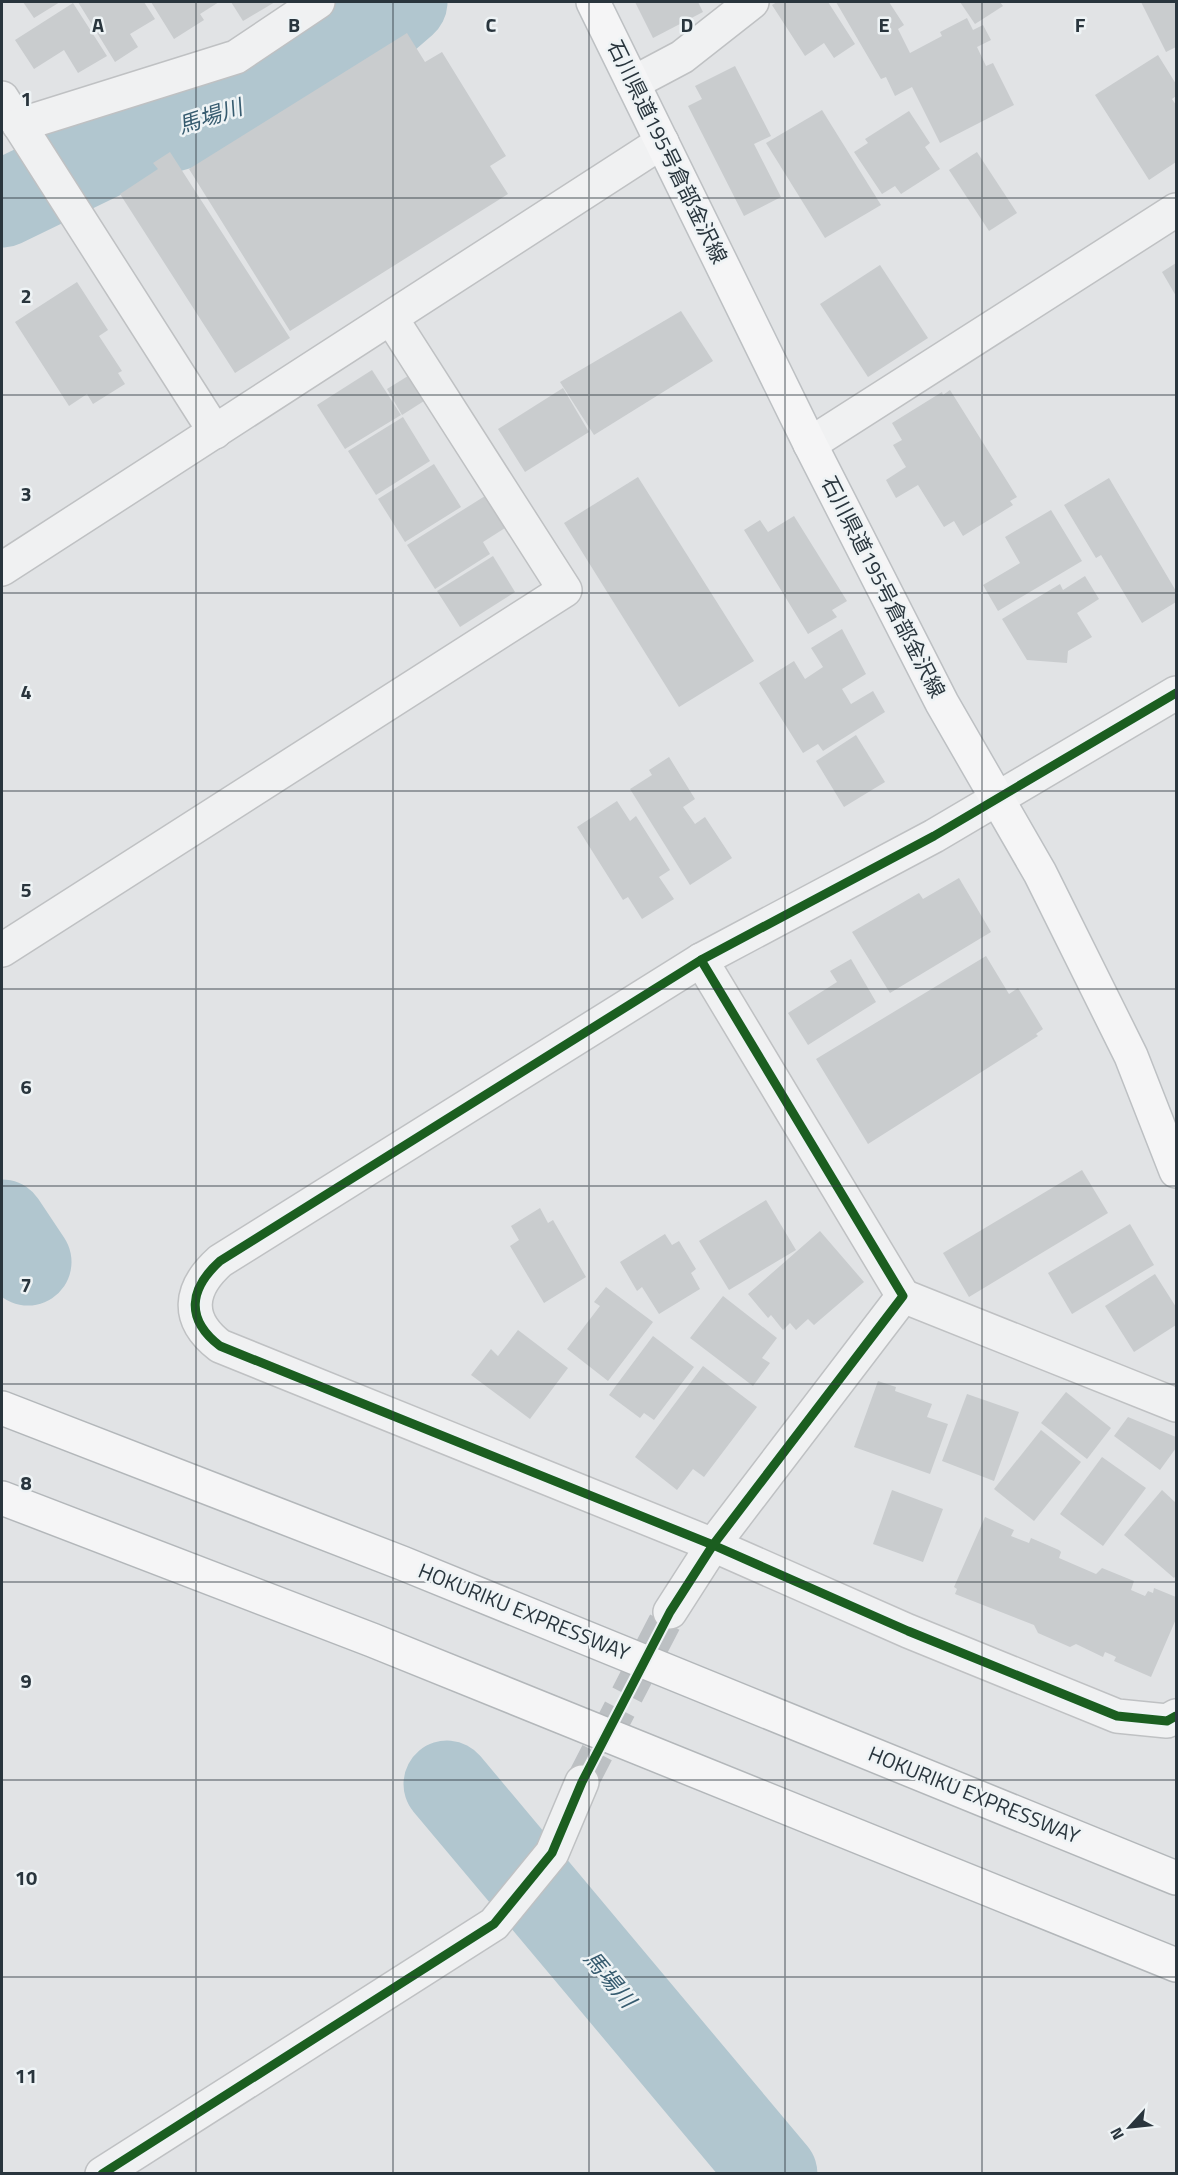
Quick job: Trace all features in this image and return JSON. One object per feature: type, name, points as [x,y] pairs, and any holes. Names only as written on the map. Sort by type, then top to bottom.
[{"type":"main road","name":"石川県道195号倉部金沢線","points":[[593,2],[810,444],[942,703],[1040,873],[1131,1056],[1176,1171]]},
{"type":"main road","name":"HOKURIKU EXPRESSWAY","points":[[2,1408],[402,1563],[1176,1878]]},
{"type":"main road","points":[[2,1498],[372,1640],[1176,1965]]},
{"type":"street","points":[[19,125],[236,57],[318,2]]},
{"type":"street","points":[[633,83],[682,57],[752,2]]},
{"type":"street","points":[[2,98],[215,432]]},
{"type":"street","points":[[2,569],[662,142]]},
{"type":"street","points":[[810,444],[1176,210]]},
{"type":"street","points":[[2,950],[566,590],[391,318]]},
{"type":"street","points":[[1176,693],[998,799],[701,960],[220,1261],[200,1284],[195,1310],[198,1323],[220,1346],[713,1545],[908,1631],[1117,1716],[1167,1721],[1176,1716]]},
{"type":"street","points":[[701,960],[903,1296],[1176,1405]]},
{"type":"street","points":[[670,1612],[713,1545],[903,1296]]},
{"type":"street","points":[[102,2174],[494,1924],[552,1853],[582,1782]]},
{"type":"building","points":[[23,2],[60,2],[34,18]]},
{"type":"building","points":[[78,2],[144,2],[155,19],[130,34],[138,47],[115,62]]},
{"type":"building","points":[[151,2],[219,2],[200,14],[204,20],[174,39]]},
{"type":"building","points":[[231,2],[275,2],[243,21]]},
{"type":"building","points":[[635,2],[698,2],[703,12],[653,38]]},
{"type":"building","points":[[777,2],[828,2],[855,44],[834,58],[824,43],[805,56],[772,5]]},
{"type":"building","points":[[836,2],[889,2],[904,25],[898,29],[910,53],[942,36],[940,32],[967,18],[973,30],[983,25],[991,40],[977,47],[986,66],[993,63],[1014,105],[940,143],[912,87],[895,96],[886,77],[881,79]]},
{"type":"building","points":[[960,2],[1000,2],[1003,6],[975,24]]},
{"type":"building","points":[[1141,2],[1176,2],[1176,47],[1166,52]]},
{"type":"building","points":[[73,3],[107,56],[78,73],[64,50],[34,69],[15,40]]},
{"type":"building","points":[[407,33],[425,62],[442,52],[506,156],[490,166],[508,194],[290,331],[189,169]]},
{"type":"building","points":[[1158,55],[1176,84],[1176,96],[1172,99],[1176,105],[1176,162],[1149,180],[1095,95]]},
{"type":"building","points":[[735,66],[771,136],[754,144],[781,197],[744,216],[688,106],[702,99],[695,86]]},
{"type":"building","points":[[822,110],[881,205],[825,238],[766,143]]},
{"type":"building","points":[[909,111],[930,143],[925,147],[940,169],[901,194],[895,186],[882,194],[854,152],[868,143],[865,139]]},
{"type":"building","points":[[170,152],[290,338],[235,373],[120,194],[158,169],[153,163]]},
{"type":"building","points":[[977,152],[1017,213],[989,231],[949,170]]},
{"type":"building","points":[[1176,263],[1176,296],[1162,272]]},
{"type":"building","points":[[880,265],[928,338],[868,377],[820,304]]},
{"type":"building","points":[[77,282],[108,330],[99,336],[122,371],[118,373],[125,384],[93,404],[87,394],[69,406],[15,322]]},
{"type":"building","points":[[681,311],[713,361],[594,435],[560,382]]},
{"type":"building","points":[[372,370],[401,415],[345,449],[317,405]]},
{"type":"building","points":[[408,376],[424,401],[402,415],[387,389]]},
{"type":"building","points":[[563,388],[589,432],[525,472],[498,429]]},
{"type":"building","points":[[950,390],[1017,497],[1010,501],[1013,505],[963,536],[954,521],[944,527],[918,485],[896,498],[886,480],[906,467],[893,445],[902,440],[892,423],[942,392],[943,395]]},
{"type":"building","points":[[403,417],[430,461],[376,495],[348,451]]},
{"type":"building","points":[[434,464],[461,507],[405,542],[378,499]]},
{"type":"building","points":[[638,477],[754,661],[679,707],[564,523]]},
{"type":"building","points":[[1109,478],[1176,591],[1176,602],[1142,623],[1101,555],[1096,558],[1064,505]]},
{"type":"building","points":[[485,496],[505,528],[483,542],[490,554],[435,589],[407,545]]},
{"type":"building","points":[[1051,510],[1082,561],[998,611],[983,585],[1020,563],[1005,537]]},
{"type":"building","points":[[794,516],[847,601],[832,610],[837,617],[808,634],[744,530],[760,520],[768,532]]},
{"type":"building","points":[[493,556],[515,592],[460,627],[437,591]]},
{"type":"building","points":[[1085,576],[1099,599],[1077,613],[1092,637],[1068,651],[1067,663],[1027,660],[1002,619],[1060,584],[1063,590]]},
{"type":"building","points":[[842,629],[866,674],[842,689],[851,704],[873,691],[885,712],[823,751],[818,744],[803,753],[759,683],[794,661],[805,679],[823,667],[811,648]]},
{"type":"building","points":[[856,735],[885,782],[844,807],[816,761]]},
{"type":"building","points":[[669,757],[695,799],[683,807],[695,824],[705,817],[732,858],[690,885],[630,789],[652,775],[649,770]]},
{"type":"building","points":[[617,801],[630,821],[636,816],[670,870],[659,877],[674,899],[642,919],[628,897],[623,900],[577,827]]},
{"type":"building","points":[[959,878],[991,932],[890,993],[852,932],[919,893],[923,899]]},
{"type":"building","points":[[986,956],[1009,994],[1018,988],[1043,1029],[1036,1034],[1038,1036],[868,1144],[816,1059]]},
{"type":"building","points":[[851,959],[876,1002],[808,1045],[788,1013],[837,982],[830,971]]},
{"type":"building","points":[[1082,1170],[1108,1213],[969,1297],[943,1253]]},
{"type":"building","points":[[766,1200],[796,1250],[729,1290],[699,1241]]},
{"type":"building","points":[[540,1208],[548,1223],[553,1220],[586,1277],[544,1303],[510,1246],[519,1240],[511,1226]]},
{"type":"building","points":[[1130,1224],[1154,1265],[1072,1314],[1048,1273]]},
{"type":"building","points":[[820,1231],[864,1282],[814,1325],[808,1319],[796,1330],[790,1323],[783,1330],[771,1315],[768,1318],[748,1294]]},
{"type":"building","points":[[665,1234],[672,1245],[679,1241],[696,1269],[691,1273],[700,1289],[659,1314],[642,1287],[637,1291],[620,1262]]},
{"type":"building","points":[[1155,1274],[1176,1307],[1176,1325],[1134,1352],[1105,1306]]},
{"type":"building","points":[[606,1287],[653,1322],[608,1381],[567,1349],[600,1306],[594,1302]]},
{"type":"building","points":[[723,1296],[777,1338],[762,1358],[770,1363],[753,1386],[690,1338]]},
{"type":"building","points":[[518,1330],[568,1368],[530,1419],[471,1375],[491,1349],[498,1356]]},
{"type":"building","points":[[653,1336],[694,1367],[654,1420],[644,1413],[640,1418],[609,1395]]},
{"type":"building","points":[[703,1366],[757,1407],[704,1477],[693,1469],[677,1490],[635,1457]]},
{"type":"building","points":[[878,1381],[896,1387],[895,1391],[932,1404],[927,1417],[948,1424],[930,1474],[854,1447]]},
{"type":"building","points":[[1066,1392],[1111,1428],[1087,1459],[1041,1423]]},
{"type":"building","points":[[967,1394],[1019,1412],[994,1481],[942,1461]]},
{"type":"building","points":[[1128,1417],[1176,1437],[1176,1448],[1160,1470],[1114,1436]]},
{"type":"building","points":[[1041,1430],[1081,1462],[1034,1521],[994,1489]]},
{"type":"building","points":[[1102,1457],[1146,1488],[1103,1546],[1060,1514]]},
{"type":"building","points":[[892,1490],[943,1509],[923,1562],[873,1544]]},
{"type":"building","points":[[1162,1490],[1176,1503],[1176,1575],[1174,1578],[1124,1535]]},
{"type":"building","points":[[985,1517],[1014,1530],[1011,1536],[1029,1543],[1031,1538],[1059,1550],[1061,1552],[1059,1558],[1096,1574],[1102,1568],[1134,1581],[1131,1590],[1145,1596],[1148,1591],[1153,1593],[1154,1588],[1176,1597],[1176,1619],[1151,1677],[1114,1661],[1116,1657],[1105,1652],[1103,1657],[1076,1644],[1070,1647],[1038,1633],[1034,1625],[955,1594],[957,1589],[954,1587]]},
{"type":"waterway","name":"馬場川","points":[[2,204],[138,138],[236,110],[308,71],[382,21],[404,2]]},
{"type":"waterway","points":[[2,176],[16,198]]},
{"type":"waterway","name":"馬場川","points":[[2,1223],[28,1262]]},
{"type":"waterway","name":"馬場川","points":[[447,1784],[774,2174]]},
{"type":"tunnel","points":[[582,1782],[670,1612]]},
{"type":"cycle path","points":[[1176,693],[934,836],[701,960],[220,1261],[202,1282],[195,1304],[196,1315],[201,1325],[220,1346],[713,1545],[908,1631],[1117,1716],[1167,1721],[1176,1716]]},
{"type":"cycle path","points":[[102,2174],[494,1924],[552,1853],[582,1782],[670,1612],[713,1545],[903,1296],[701,960]]}]
